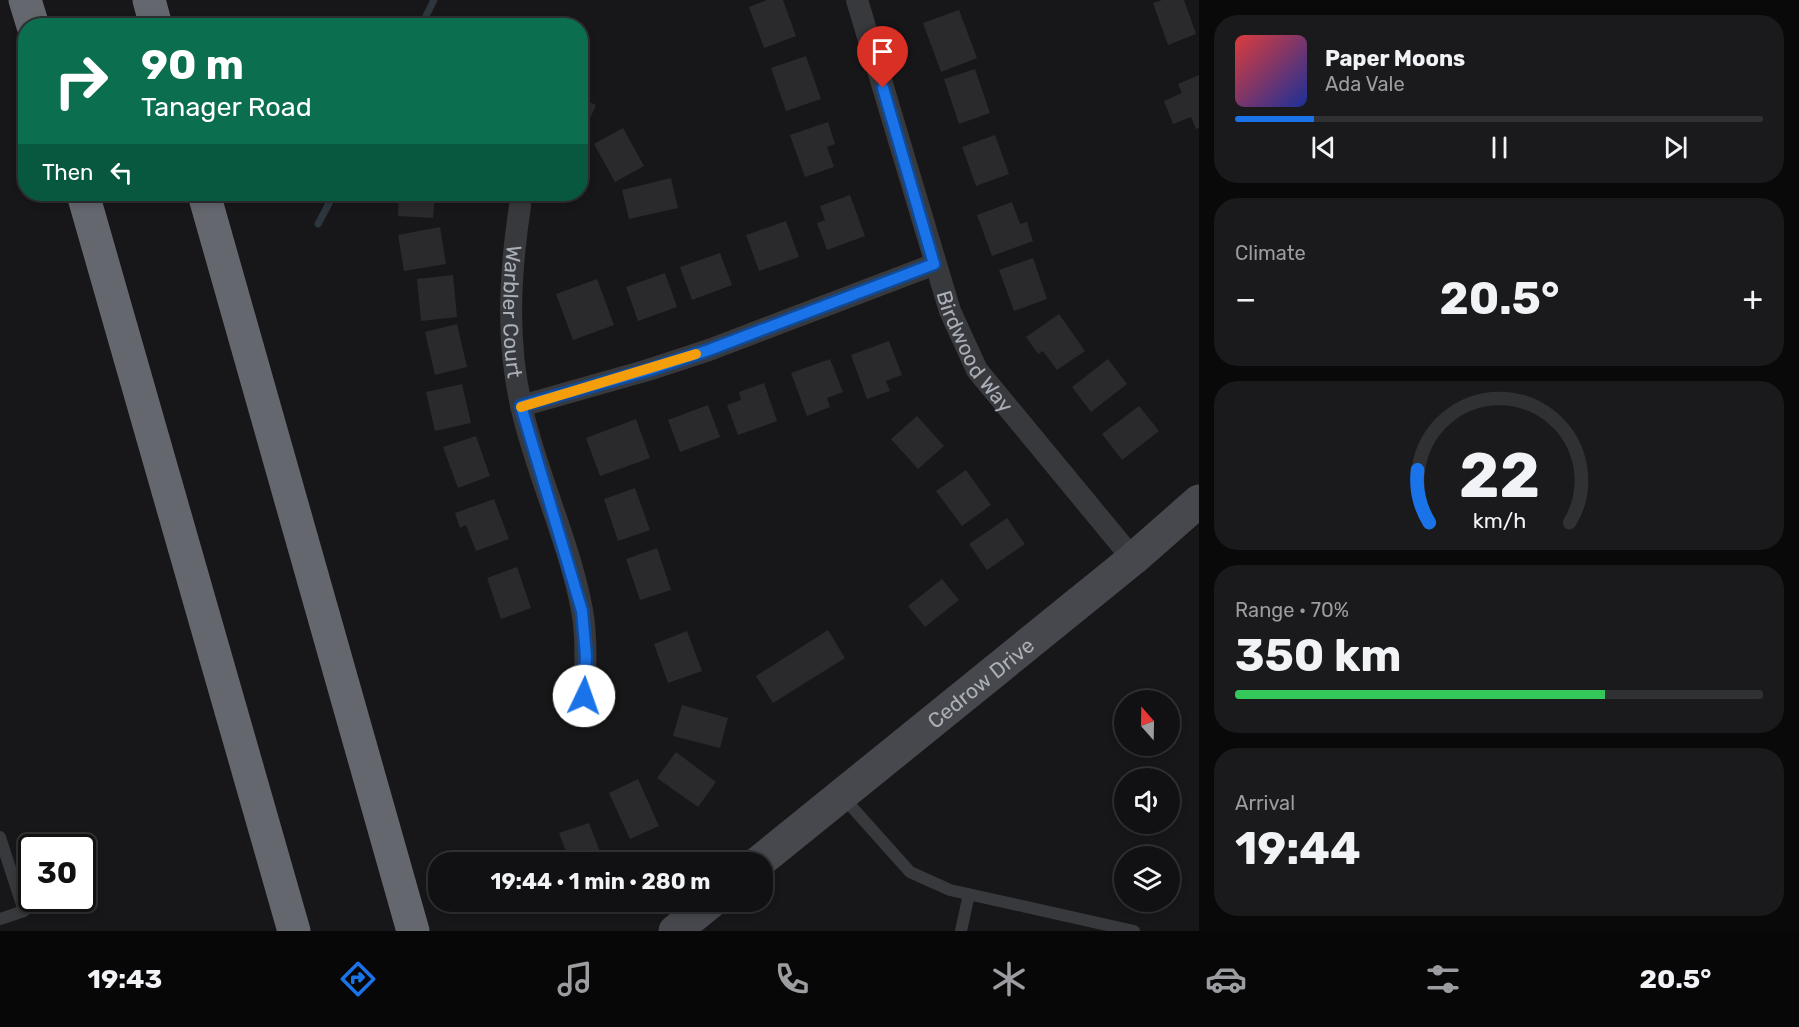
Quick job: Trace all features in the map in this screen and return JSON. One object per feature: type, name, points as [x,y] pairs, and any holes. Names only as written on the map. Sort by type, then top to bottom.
[{"type":"highway","points":[[25,0],[31,18]]},
{"type":"highway","points":[[149,0],[154,18]]},
{"type":"highway","points":[[85,201],[294,931]]},
{"type":"highway","points":[[206,201],[413,931]]},
{"type":"street","name":"Birdwood Way","points":[[857,0],[934,264],[950,311],[977,370],[1133,559]]},
{"type":"street","name":"Warbler Court","points":[[520,206],[510,299],[512,354],[521,406],[582,611],[586,656],[584,696]]},
{"type":"street","points":[[521,406],[709,350],[934,264]]},
{"type":"street","name":"Cedrow Drive","points":[[771,852],[1133,559],[1199,501]]},
{"type":"street","points":[[675,931],[699,912]]},
{"type":"lane","points":[[842,795],[910,872],[951,890],[1134,931]]},
{"type":"lane","points":[[0,837],[4,866],[24,911],[0,919]]},
{"type":"lane","points":[[961,931],[969,894]]},
{"type":"building","points":[[767,0],[783,0],[796,36],[764,48],[749,7]]},
{"type":"building","points":[[1162,0],[1184,0],[1196,34],[1168,45],[1153,3]]},
{"type":"building","points":[[959,10],[977,58],[941,72],[923,23]]},
{"type":"building","points":[[806,56],[821,99],[786,111],[771,68]]},
{"type":"building","points":[[975,69],[990,113],[959,124],[944,79]]},
{"type":"building","points":[[1199,75],[1199,128],[1196,129],[1191,117],[1173,124],[1164,101],[1182,93],[1178,84]]},
{"type":"building","points":[[588,102],[596,105],[588,123]]},
{"type":"building","points":[[828,122],[835,144],[827,147],[834,167],[805,177],[790,135]]},
{"type":"building","points":[[623,128],[644,166],[615,182],[594,144]]},
{"type":"building","points":[[995,135],[1009,174],[976,186],[962,147]]},
{"type":"building","points":[[671,178],[678,208],[629,219],[622,190]]},
{"type":"building","points":[[850,195],[865,236],[827,250],[817,223],[825,220],[820,206]]},
{"type":"building","points":[[399,201],[434,201],[433,218],[398,216]]},
{"type":"building","points":[[1012,202],[1020,224],[1027,222],[1033,241],[992,256],[977,215]]},
{"type":"building","points":[[786,221],[799,257],[759,271],[746,235]]},
{"type":"building","points":[[440,227],[446,264],[404,271],[398,235]]},
{"type":"building","points":[[720,253],[732,285],[692,300],[680,267]]},
{"type":"building","points":[[1033,258],[1047,299],[1014,311],[999,270]]},
{"type":"building","points":[[665,273],[677,307],[638,321],[626,287]]},
{"type":"building","points":[[453,275],[457,317],[421,321],[417,279]]},
{"type":"building","points":[[597,279],[614,325],[573,340],[556,294]]},
{"type":"building","points":[[1059,314],[1085,351],[1057,370],[1043,351],[1038,354],[1026,337]]},
{"type":"building","points":[[457,324],[467,367],[435,375],[425,332]]},
{"type":"building","points":[[889,341],[902,375],[886,381],[890,391],[867,399],[851,355]]},
{"type":"building","points":[[830,359],[843,392],[827,398],[830,407],[807,416],[791,373]]},
{"type":"building","points":[[1108,359],[1127,384],[1091,412],[1072,387]]},
{"type":"building","points":[[764,383],[777,421],[738,435],[727,405],[741,400],[739,392]]},
{"type":"building","points":[[462,384],[471,423],[435,431],[426,392]]},
{"type":"building","points":[[708,405],[720,437],[680,452],[668,420]]},
{"type":"building","points":[[1139,406],[1159,431],[1122,460],[1102,434]]},
{"type":"building","points":[[917,416],[944,446],[918,469],[891,439]]},
{"type":"building","points":[[636,419],[650,458],[600,476],[586,438]]},
{"type":"building","points":[[476,436],[490,476],[458,488],[443,447]]},
{"type":"building","points":[[966,470],[991,505],[962,526],[936,491]]},
{"type":"building","points":[[635,488],[650,530],[618,541],[604,499]]},
{"type":"building","points":[[494,499],[509,539],[476,551],[466,525],[460,528],[455,513]]},
{"type":"building","points":[[1007,518],[1025,544],[987,570],[969,544]]},
{"type":"building","points":[[657,548],[671,590],[640,600],[626,559]]},
{"type":"building","points":[[517,567],[531,608],[501,619],[487,578]]},
{"type":"building","points":[[942,579],[959,600],[925,627],[908,606]]},
{"type":"building","points":[[828,630],[845,658],[773,703],[756,676]]},
{"type":"building","points":[[687,631],[702,671],[668,683],[654,644]]},
{"type":"building","points":[[682,705],[728,718],[720,748],[673,736]]},
{"type":"building","points":[[676,752],[716,782],[698,807],[657,778]]},
{"type":"building","points":[[638,779],[659,826],[630,839],[609,793]]},
{"type":"building","points":[[589,823],[600,852],[566,852],[559,833]]},
{"type":"waterway","points":[[425,18],[434,0]]},
{"type":"waterway","points":[[318,224],[330,201]]},
{"type":"slow traffic","points":[[521,407],[696,354]]},
{"type":"route","points":[[584,696],[586,656],[582,611],[575,580],[521,406],[709,350],[934,264],[883,88]]}]
